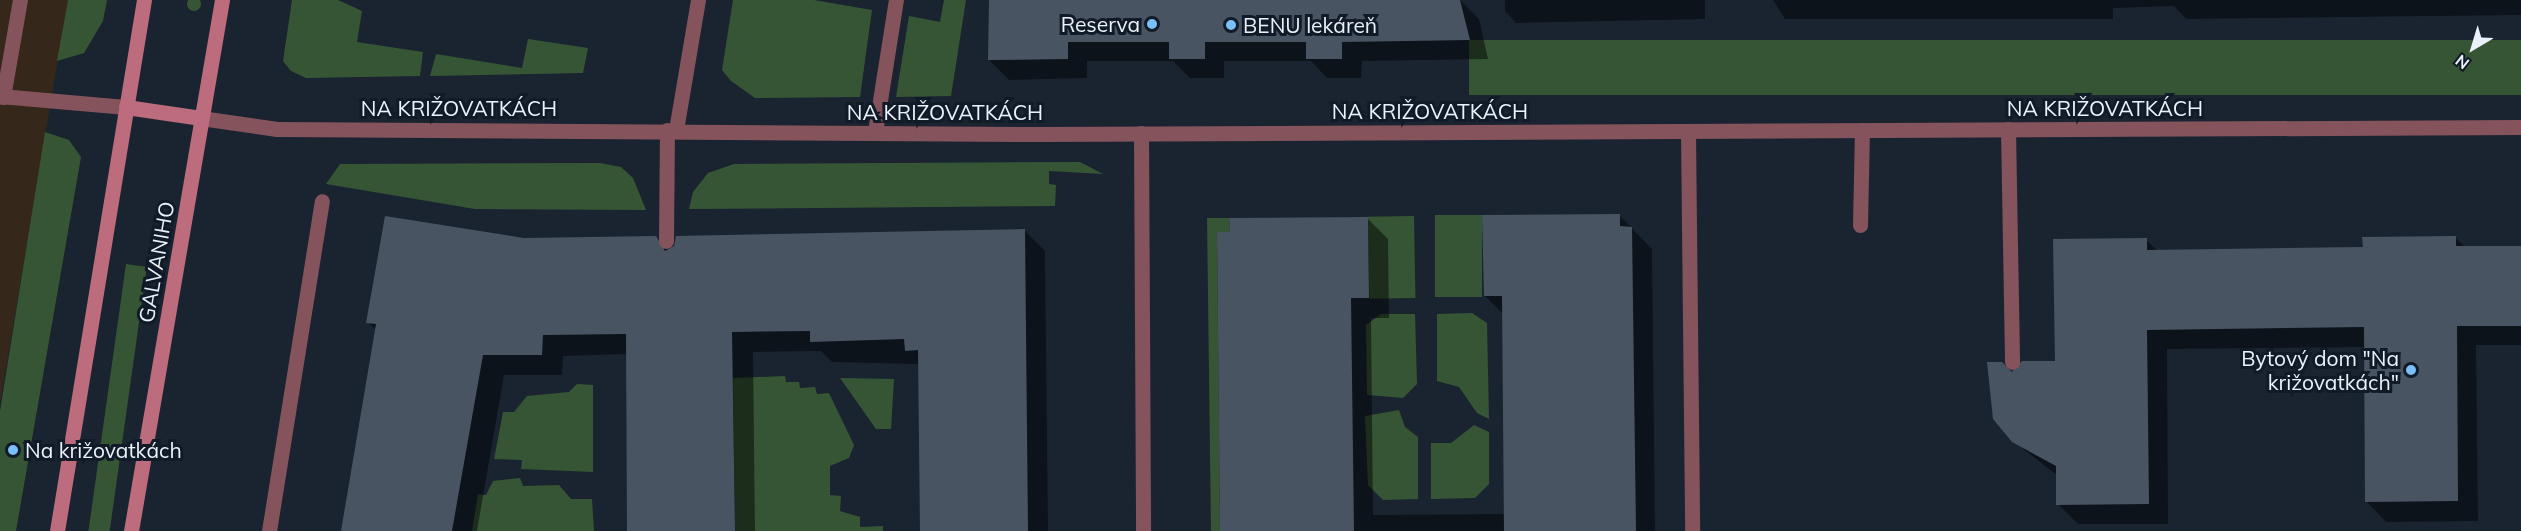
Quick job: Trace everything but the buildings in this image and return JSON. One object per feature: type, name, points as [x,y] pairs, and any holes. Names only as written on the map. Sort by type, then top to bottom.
[{"type":"main road","points":[[57,531],[144,0]]},
{"type":"main road","name":"GALVANIHO","points":[[130,531],[222,0]]},
{"type":"main road","points":[[126,107],[201,118]]},
{"type":"street","points":[[20,0],[1,96],[126,107]]},
{"type":"street","points":[[666,241],[671,130],[698,0]]},
{"type":"street","points":[[875,132],[896,0]]},
{"type":"street","name":"NA KRIŽOVATKÁCH","points":[[201,118],[277,129],[875,132],[1141,133],[2521,127]]},
{"type":"street","points":[[2008,129],[2012,362]]},
{"type":"street","points":[[1860,225],[1862,130]]},
{"type":"street","points":[[1688,131],[1692,531]]},
{"type":"street","points":[[1141,133],[1143,531]]},
{"type":"street","points":[[269,531],[322,201]]},
{"type":"shaded area","points":[[0,0],[68,0],[0,403]]},
{"type":"green space","points":[[191,-3],[197,-3],[201,4],[197,11],[191,11],[187,7],[187,1]]},
{"type":"green space","points":[[68,0],[107,0],[103,21],[84,53],[57,61]]},
{"type":"green space","points":[[292,0],[338,0],[362,11],[357,42],[423,52],[420,76],[306,78],[291,71],[283,61]]},
{"type":"green space","points":[[733,0],[814,0],[872,10],[860,97],[755,98],[731,81],[722,70]]},
{"type":"green space","points":[[944,0],[966,0],[951,96],[896,97],[909,16],[940,22]]},
{"type":"green space","points":[[528,39],[588,48],[583,73],[430,76],[436,54],[522,68]]},
{"type":"green space","points":[[1469,40],[2521,40],[2521,95],[1469,95]]},
{"type":"green space","points":[[45,132],[69,140],[81,157],[16,531],[0,531],[0,411]]},
{"type":"green space","points":[[1080,162],[1103,174],[1049,171],[1049,184],[1056,185],[1055,206],[689,209],[693,192],[708,173],[734,164]]},
{"type":"green space","points":[[600,163],[621,167],[633,178],[646,210],[475,209],[326,184],[340,164]]},
{"type":"green space","points":[[1435,215],[1482,215],[1482,297],[1435,297]]},
{"type":"green space","points":[[1414,216],[1415,298],[1369,299],[1368,217]]},
{"type":"green space","points":[[1207,218],[1229,218],[1230,232],[1217,232],[1220,531],[1211,531]]},
{"type":"green space","points":[[126,264],[147,267],[110,531],[88,531]]},
{"type":"green space","points":[[1472,313],[1487,323],[1489,419],[1477,413],[1459,387],[1437,381],[1437,314]]},
{"type":"green space","points":[[1381,314],[1415,314],[1417,384],[1403,398],[1367,395],[1366,325]]},
{"type":"green space","points":[[785,376],[786,382],[799,382],[800,388],[815,387],[817,394],[829,393],[854,445],[849,458],[830,466],[830,495],[841,496],[840,511],[860,517],[860,527],[883,526],[883,531],[735,531],[733,378]]},
{"type":"green space","points":[[840,378],[894,379],[891,429],[876,429]]},
{"type":"green space","points":[[577,384],[593,385],[593,472],[521,469],[522,460],[494,459],[503,412],[514,412],[527,396],[569,392]]},
{"type":"green space","points":[[1399,410],[1405,427],[1418,437],[1418,499],[1383,500],[1368,485],[1365,416]]},
{"type":"green space","points":[[1474,425],[1489,432],[1489,484],[1475,498],[1431,499],[1431,443],[1451,443]]},
{"type":"green space","points":[[520,478],[523,486],[559,485],[571,499],[592,499],[594,531],[472,531],[478,494],[486,495],[493,481]]},
{"type":"place","name":"Reserva","points":[[1152,24]]},
{"type":"place","name":"BENU lekáreň","points":[[1231,25]]},
{"type":"place","name":"Bytový dom \"Na križovatkách\"","points":[[2411,370]]},
{"type":"place","name":"Na križovatkách","points":[[13,450]]}]
